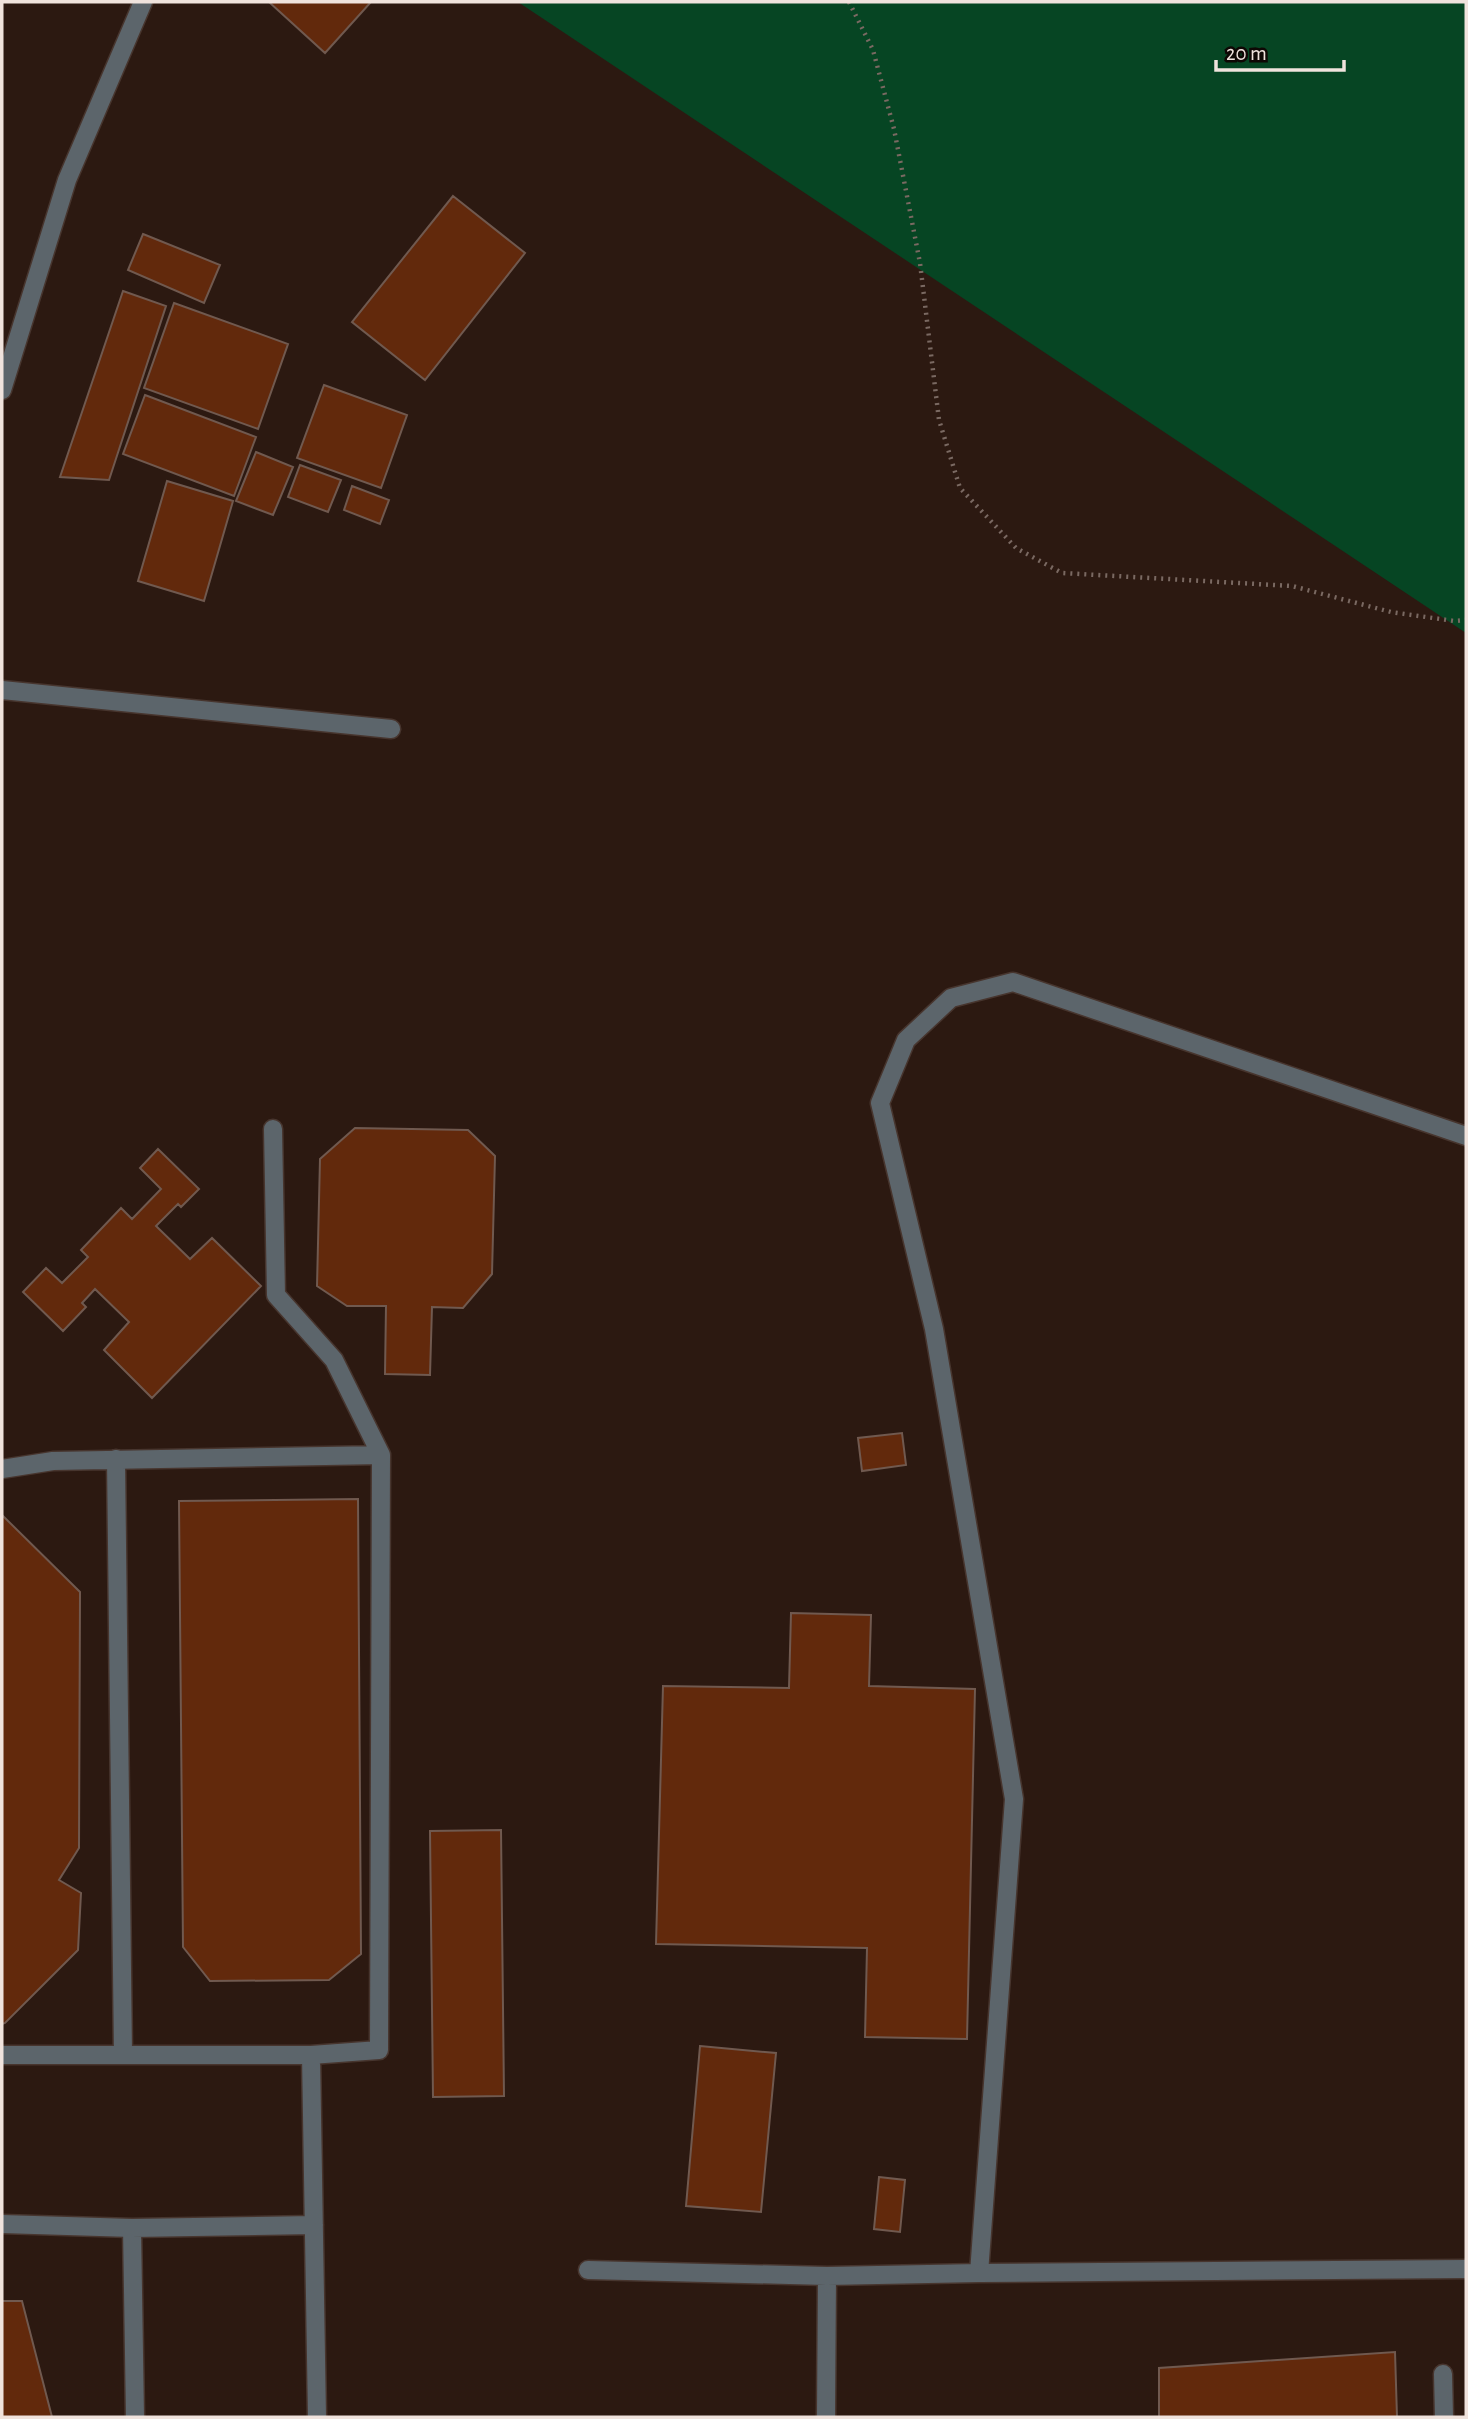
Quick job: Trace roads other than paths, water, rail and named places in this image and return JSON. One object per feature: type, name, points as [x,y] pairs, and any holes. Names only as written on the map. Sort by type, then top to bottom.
[{"type":"street","points":[[2,390],[67,180],[143,2]]},
{"type":"street","points":[[2,690],[391,729]]},
{"type":"street","points":[[979,2273],[1014,1799],[934,1329],[880,1103],[906,1040],[951,998],[1013,982],[1466,1136]]},
{"type":"street","points":[[2,2055],[311,2055],[379,2050],[381,1455],[334,1360],[276,1295],[273,1129]]},
{"type":"street","points":[[2,1469],[53,1461],[381,1455]]},
{"type":"street","points":[[116,1460],[122,2055]]},
{"type":"street","points":[[311,2055],[317,2417]]},
{"type":"street","points":[[2,2224],[132,2228],[314,2225]]},
{"type":"street","points":[[132,2228],[135,2417]]},
{"type":"street","points":[[588,2270],[827,2276],[1466,2269]]},
{"type":"street","points":[[826,2417],[827,2276]]},
{"type":"street","points":[[1443,2375],[1444,2417]]}]
